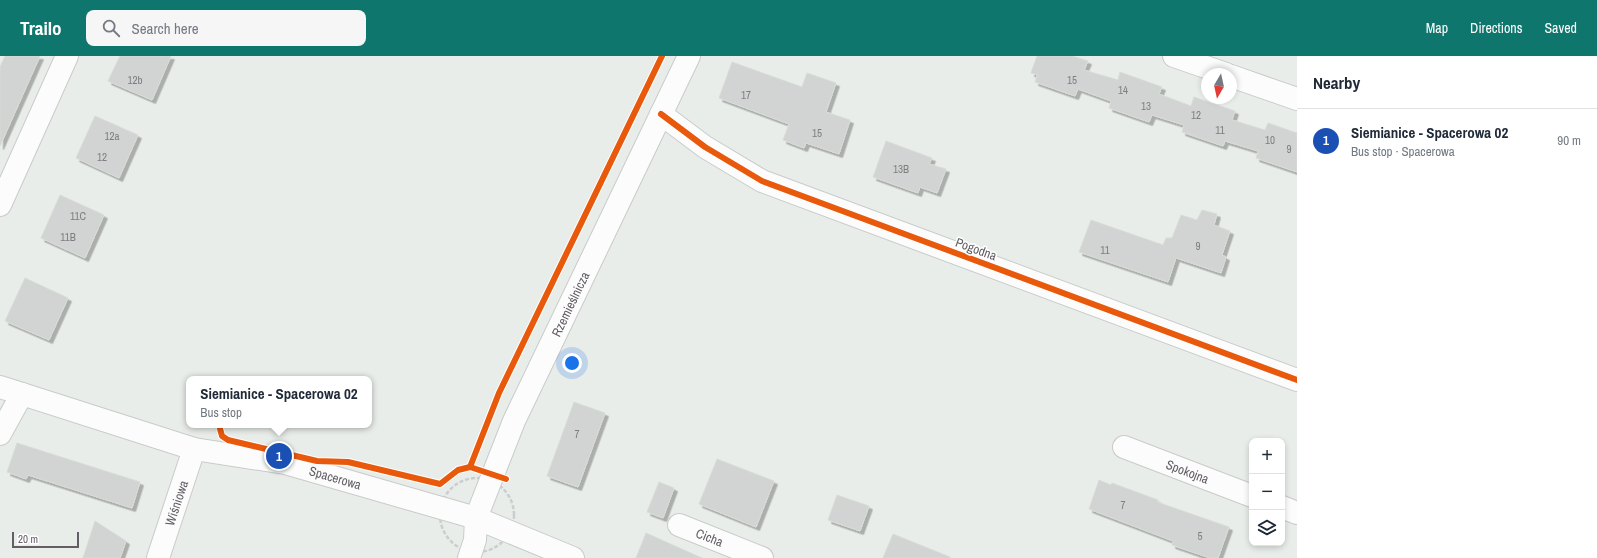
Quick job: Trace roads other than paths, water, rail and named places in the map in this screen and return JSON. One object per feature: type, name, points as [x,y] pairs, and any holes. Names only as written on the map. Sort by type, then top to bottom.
[{"type":"street","points":[[0,205],[67,56]]},
{"type":"street","name":"Rzemieślnicza","points":[[469,558],[475,540],[476,518],[491,475],[514,420],[689,56]]},
{"type":"street","points":[[1174,56],[1209,68]]},
{"type":"street","points":[[1237,78],[1297,99]]},
{"type":"street","name":"Pogodna","points":[[661,114],[705,147],[762,181],[1297,380]]},
{"type":"street","name":"Spacerowa","points":[[0,387],[194,448],[285,463],[435,502],[573,558]]},
{"type":"street","points":[[0,434],[22,394]]},
{"type":"street","name":"Spokojna","points":[[1124,447],[1249,495]]},
{"type":"street","name":"Wiśniowa","points":[[158,558],[194,448]]},
{"type":"street","points":[[1285,508],[1297,513]]},
{"type":"street","name":"Cicha","points":[[680,525],[762,558]]},
{"type":"place","name":"Siemianice - Spacerowa 02","points":[[279,456]]}]
